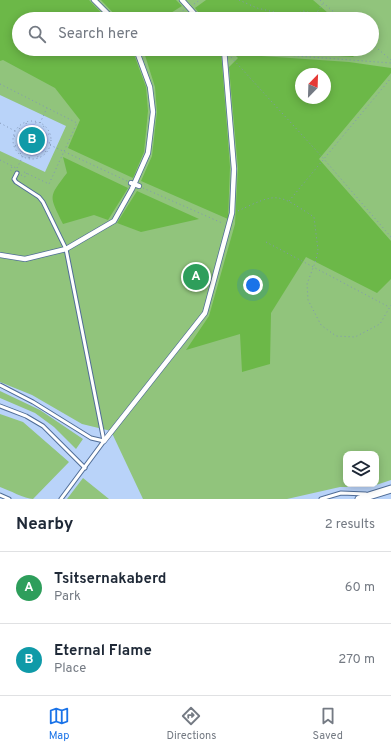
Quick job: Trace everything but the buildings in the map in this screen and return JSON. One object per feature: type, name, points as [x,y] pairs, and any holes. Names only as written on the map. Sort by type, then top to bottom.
[{"type":"street","points":[[94,0],[105,12]]},
{"type":"street","points":[[182,0],[193,12]]},
{"type":"street","points":[[0,256],[25,259],[66,249],[114,222],[135,185],[148,153],[153,112],[150,87],[139,56]]},
{"type":"street","points":[[104,441],[205,313],[232,213],[234,169],[225,56]]},
{"type":"street","points":[[359,499],[391,489]]},
{"type":"lane","points":[[17,173],[14,179],[16,182],[44,202],[66,249],[104,441],[61,499]]},
{"type":"lane","points":[[0,385],[33,402],[91,438],[104,441]]},
{"type":"lane","points":[[0,406],[26,416],[43,426],[85,468]]},
{"type":"lane","points":[[321,499],[341,493],[371,495]]},
{"type":"lane","points":[[0,495],[9,499]]},
{"type":"path","points":[[181,12],[200,0]]},
{"type":"path","points":[[239,0],[257,8],[274,12]]},
{"type":"path","points":[[320,0],[334,12]]},
{"type":"path","points":[[317,12],[323,3]]},
{"type":"path","points":[[379,50],[391,60]]},
{"type":"path","points":[[230,56],[323,158],[391,237]]},
{"type":"path","points":[[301,56],[391,63]]},
{"type":"path","points":[[289,201],[323,158],[391,78]]},
{"type":"path","points":[[0,84],[77,122],[49,184],[0,160]]},
{"type":"path","points":[[40,124],[47,108]]},
{"type":"path","points":[[26,122],[31,136]]},
{"type":"path","points":[[26,122],[36,122],[45,126],[50,134],[50,144],[47,152],[39,158],[29,159],[20,154],[14,146],[13,136],[18,127],[26,122]]},
{"type":"path","points":[[33,135],[36,122]]},
{"type":"path","points":[[0,123],[16,131]]},
{"type":"path","points":[[35,136],[45,126]]},
{"type":"path","points":[[18,127],[28,137],[28,142],[31,145],[37,141],[37,138],[33,135]]},
{"type":"path","points":[[37,138],[50,134]]},
{"type":"path","points":[[28,137],[33,135]]},
{"type":"path","points":[[13,136],[28,139]]},
{"type":"path","points":[[37,141],[50,144],[135,185],[228,226]]},
{"type":"path","points":[[14,146],[28,142]]},
{"type":"path","points":[[36,143],[47,152]]},
{"type":"path","points":[[20,154],[29,144]]},
{"type":"path","points":[[34,144],[39,158]]},
{"type":"path","points":[[29,159],[31,145]]},
{"type":"path","points":[[17,169],[23,156]]},
{"type":"path","points":[[17,173],[25,177],[27,173]]},
{"type":"path","points":[[232,213],[268,197],[282,198],[289,201],[314,217],[318,250],[314,267],[307,284],[308,300],[321,325],[336,336],[355,337],[380,324],[390,306],[314,267],[266,242]]},
{"type":"green space","points":[[0,0],[391,0],[391,480],[379,484],[379,451],[343,451],[343,487],[287,499],[143,499],[111,431],[82,424],[32,395],[0,382],[0,151],[45,172],[66,126],[0,95]]},
{"type":"green space","points":[[0,0],[89,0],[100,12],[12,12],[12,56],[135,56],[146,87],[148,111],[144,152],[133,178],[68,148],[80,120],[55,88],[3,60],[0,61]]},
{"type":"green space","points":[[101,0],[176,0],[182,6],[172,12],[112,12]]},
{"type":"green space","points":[[206,0],[313,0],[327,12],[198,12],[195,8]]},
{"type":"green space","points":[[145,56],[221,56],[230,167],[228,219],[141,181],[152,156],[157,112],[155,87]]},
{"type":"green space","points":[[236,56],[263,56],[349,62],[391,68],[391,73],[319,159],[391,241],[391,279],[377,293],[306,257],[271,313],[270,364],[242,372],[240,334],[186,350],[209,316],[235,224],[238,168],[229,67],[238,58]]},
{"type":"green space","points":[[63,157],[128,188],[108,220],[94,215],[63,224],[53,202],[53,197],[56,187],[67,173]]},
{"type":"green space","points":[[137,191],[199,219],[141,232],[117,223]]},
{"type":"green space","points":[[0,391],[40,410],[83,439],[76,449],[54,427],[35,413],[0,398]]},
{"type":"green space","points":[[0,414],[23,422],[69,462],[33,499],[21,496],[0,487]]},
{"type":"green space","points":[[83,478],[109,499],[67,499]]},
{"type":"place","name":"Eternal Flame","points":[[32,140]]},
{"type":"place","name":"Tsitsernakaberd","points":[[196,277]]}]
